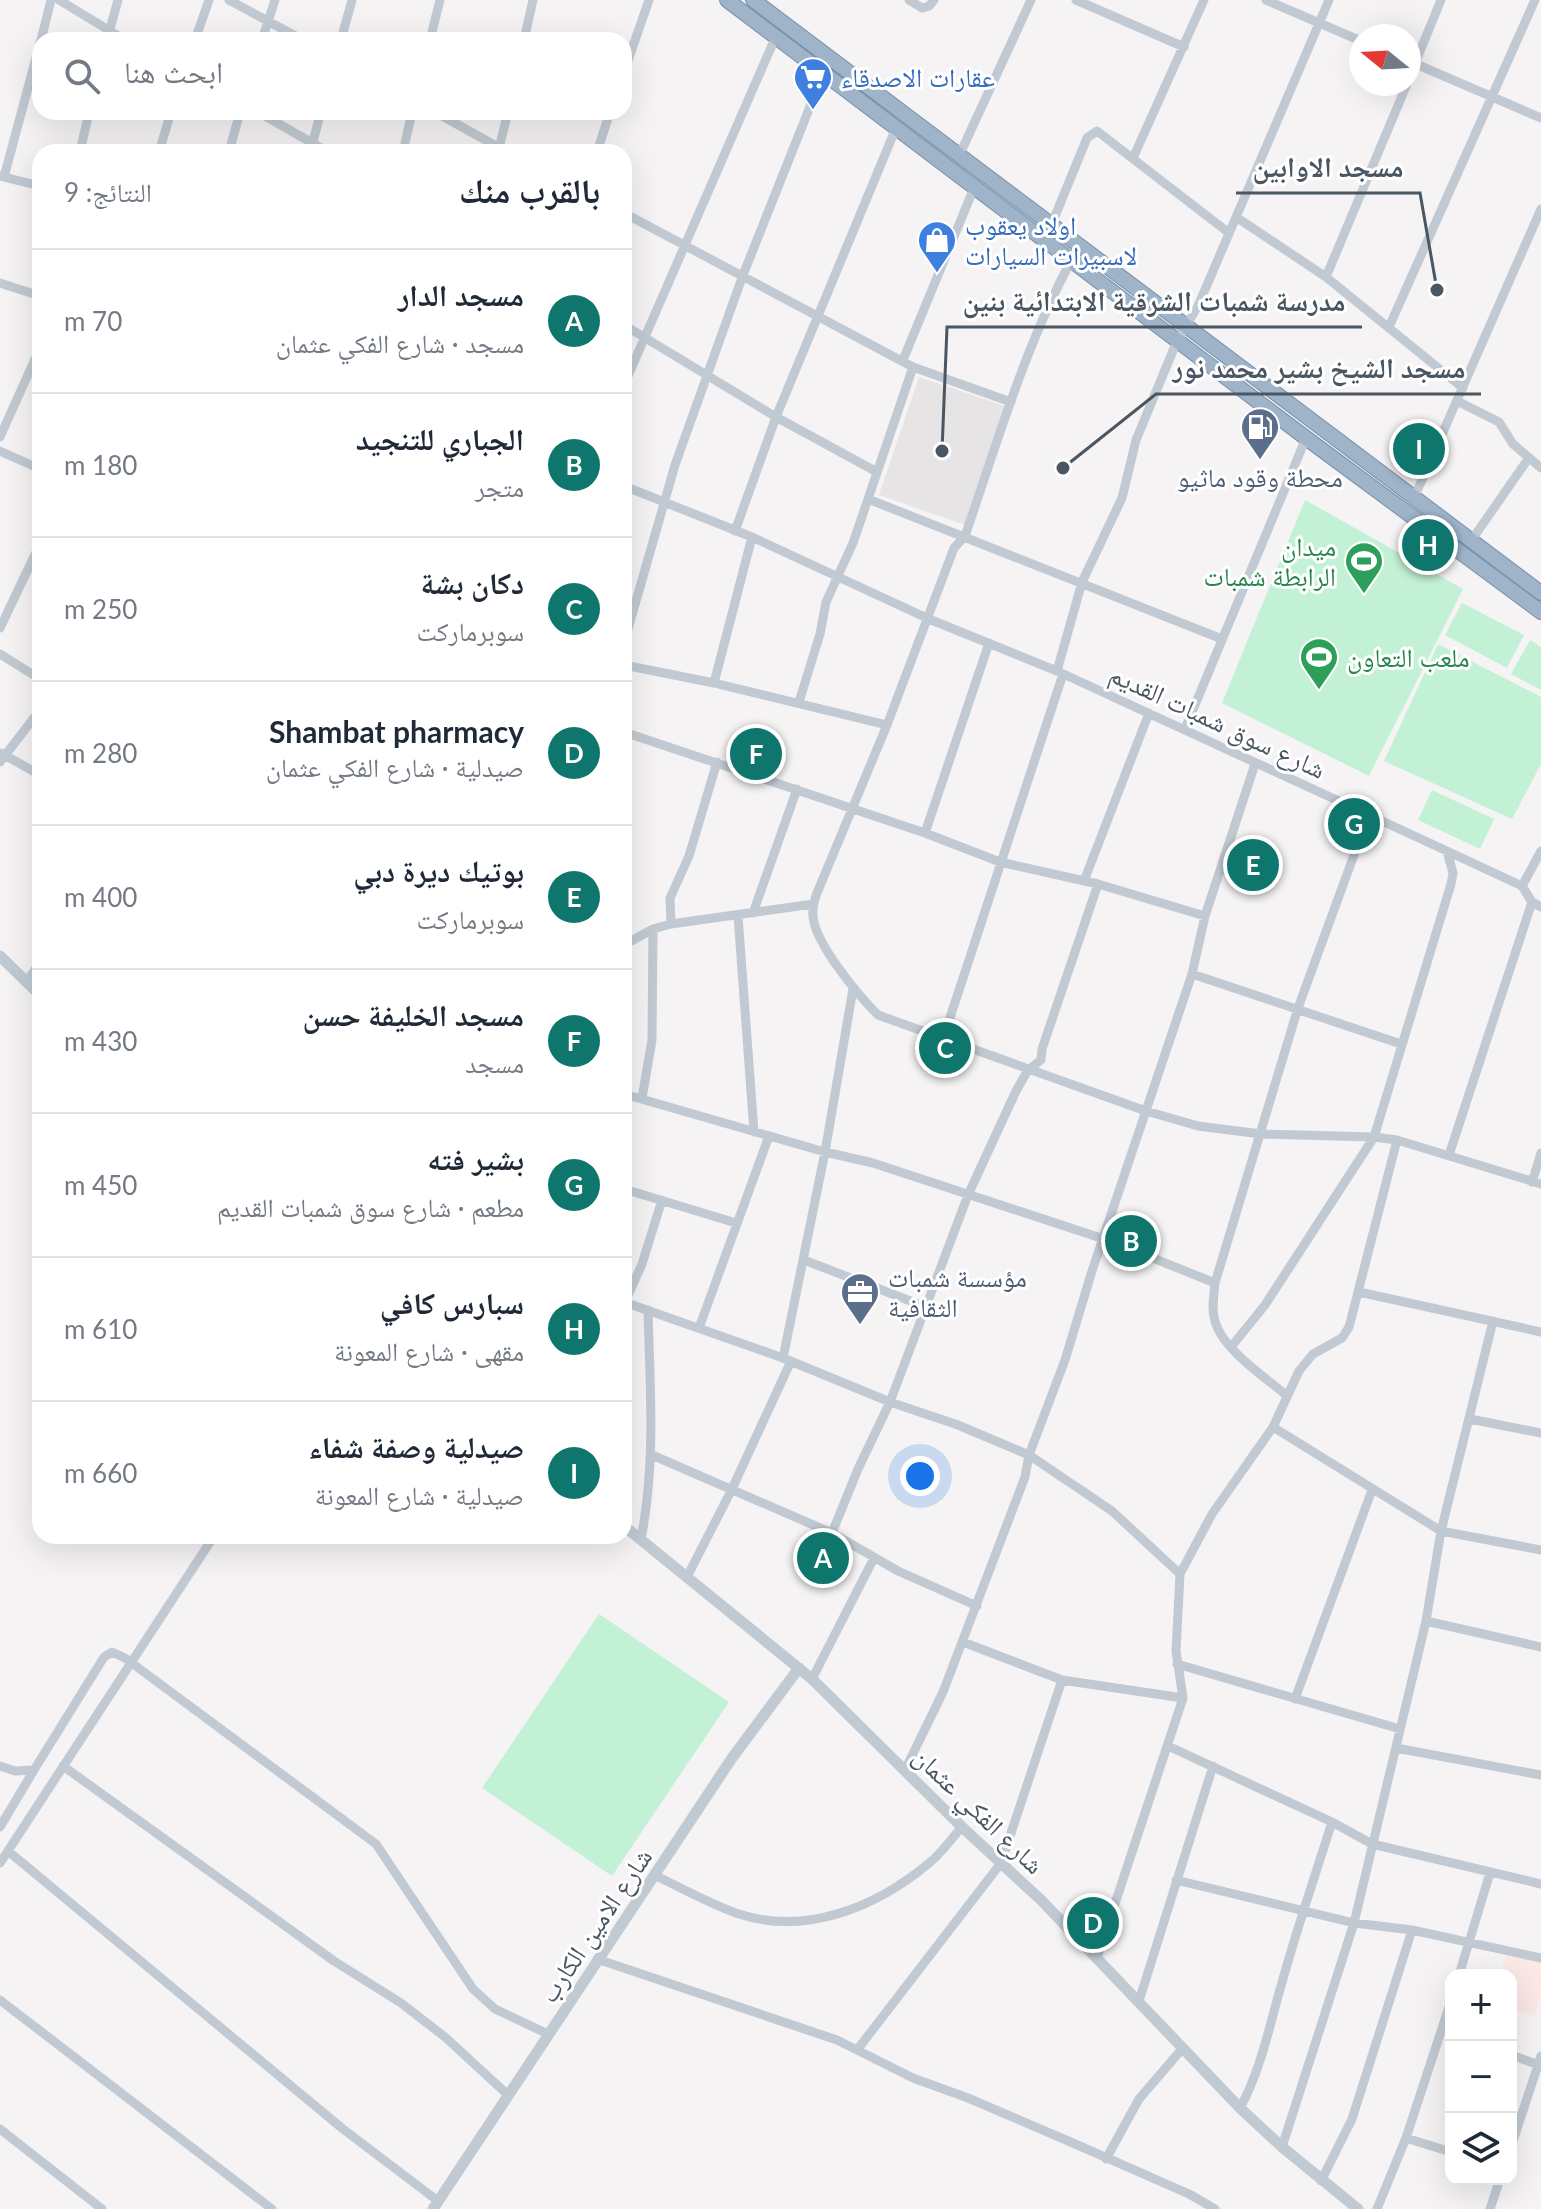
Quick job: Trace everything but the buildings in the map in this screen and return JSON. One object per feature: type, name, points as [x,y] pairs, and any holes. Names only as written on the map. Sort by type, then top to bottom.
[{"type":"highway","points":[[727,0],[1541,612]]},
{"type":"highway","points":[[753,0],[1541,593]]},
{"type":"street","points":[[43,32],[51,0]]},
{"type":"street","points":[[59,0],[103,32]]},
{"type":"street","points":[[109,32],[118,0]]},
{"type":"street","points":[[198,32],[209,0]]},
{"type":"street","points":[[229,0],[288,32]]},
{"type":"street","points":[[265,32],[275,0]]},
{"type":"street","points":[[343,32],[352,0]]},
{"type":"street","points":[[432,32],[440,0]]},
{"type":"street","points":[[526,32],[533,0]]},
{"type":"street","points":[[632,49],[649,0]]},
{"type":"street","points":[[909,0],[922,8],[934,0]]},
{"type":"street","points":[[959,156],[1031,0]]},
{"type":"street","points":[[1076,0],[1184,47]]},
{"type":"street","points":[[1133,158],[1204,0]]},
{"type":"street","points":[[1266,0],[1349,36]]},
{"type":"street","points":[[943,1039],[1060,672],[1082,582],[1118,509],[1136,440],[1177,341],[1198,306],[1329,0]]},
{"type":"street","points":[[1421,43],[1441,0]]},
{"type":"street","points":[[1389,327],[1535,0]]},
{"type":"street","points":[[632,366],[776,36]]},
{"type":"street","points":[[1421,66],[1541,118]]},
{"type":"street","points":[[32,70],[2,176],[32,184]]},
{"type":"street","points":[[632,614],[663,501],[707,374],[823,74]]},
{"type":"street","points":[[1326,277],[1402,96]]},
{"type":"street","points":[[82,144],[87,120]]},
{"type":"street","points":[[161,144],[169,120]]},
{"type":"street","points":[[231,144],[238,120]]},
{"type":"street","points":[[270,120],[305,144]]},
{"type":"street","points":[[312,144],[319,120]]},
{"type":"street","points":[[405,144],[410,120]]},
{"type":"street","points":[[449,120],[490,144]]},
{"type":"street","points":[[503,144],[507,120]]},
{"type":"street","points":[[600,144],[607,120]]},
{"type":"street","points":[[735,531],[776,417],[896,128]]},
{"type":"street","points":[[1051,226],[1087,138],[1097,131],[1229,233]]},
{"type":"street","points":[[903,360],[974,188]]},
{"type":"street","points":[[1414,498],[1541,209]]},
{"type":"street","points":[[632,217],[913,367],[1011,402]]},
{"type":"street","points":[[1236,217],[1326,277],[1463,388]]},
{"type":"street","points":[[1072,259],[1055,292],[1011,402],[965,536],[954,548],[929,619],[813,904],[815,927],[853,989],[878,1015],[1146,1111],[1198,1126],[1261,1134],[1397,1140],[1536,1183],[1541,1153]]},
{"type":"street","points":[[0,284],[32,291]]},
{"type":"street","points":[[632,330],[776,417],[877,472]]},
{"type":"street","points":[[0,437],[32,366]]},
{"type":"street","points":[[799,702],[820,634],[826,602],[850,552],[913,367]]},
{"type":"street","points":[[1457,401],[1499,422],[1513,444],[1541,468]]},
{"type":"street","points":[[1185,729],[1306,438]]},
{"type":"street","points":[[0,451],[32,465]]},
{"type":"street","points":[[1471,541],[1528,459]]},
{"type":"street","name":"شارع سوق شمبات القديم","points":[[632,489],[752,537],[835,578],[1060,672],[1522,886]]},
{"type":"street","points":[[868,499],[1222,639]]},
{"type":"street","points":[[714,683],[752,537]]},
{"type":"street","points":[[0,628],[32,561]]},
{"type":"street","points":[[925,833],[989,643]]},
{"type":"street","points":[[0,654],[32,674]]},
{"type":"street","points":[[632,667],[799,702],[887,725]]},
{"type":"street","points":[[1084,881],[1149,713]]},
{"type":"street","points":[[32,720],[1,757],[32,771]]},
{"type":"street","points":[[632,735],[854,808],[1000,862],[1098,884],[1205,916]]},
{"type":"street","points":[[671,924],[670,898],[689,856],[717,762]]},
{"type":"street","points":[[905,1770],[943,1692],[1025,1477],[1029,1455],[1065,1360],[1192,974],[1205,916],[1255,764]]},
{"type":"street","points":[[753,913],[797,789]]},
{"type":"street","points":[[1286,1395],[1220,1334],[1213,1307],[1215,1283],[1298,1008],[1369,814]]},
{"type":"street","points":[[1231,1347],[1265,1305],[1374,1137],[1451,884],[1453,873],[1447,851]]},
{"type":"street","points":[[1449,1155],[1536,905],[1522,886],[1541,851]]},
{"type":"street","points":[[832,1533],[890,1402],[968,1195],[1028,1070],[1041,1060],[1042,1049],[1098,884]]},
{"type":"street","points":[[632,941],[653,929],[671,924],[813,904]]},
{"type":"street","points":[[738,916],[754,1132]]},
{"type":"street","points":[[642,1098],[652,1040],[653,929]]},
{"type":"street","points":[[0,956],[32,986]]},
{"type":"street","points":[[27,981],[32,974]]},
{"type":"street","points":[[1192,974],[1401,1044]]},
{"type":"street","points":[[687,1577],[732,1489],[787,1360],[853,989]]},
{"type":"street","points":[[632,1096],[873,1163],[1103,1238],[1215,1283]]},
{"type":"street","points":[[699,1328],[769,1136]]},
{"type":"street","points":[[1097,1958],[1183,1698],[1177,1664],[1180,1574],[1212,1514],[1273,1427],[1299,1371],[1313,1354],[1344,1336],[1359,1292],[1397,1140]]},
{"type":"street","points":[[632,1191],[736,1223]]},
{"type":"street","points":[[632,1285],[642,1264],[662,1200]]},
{"type":"street","points":[[804,1260],[926,1307]]},
{"type":"street","points":[[1359,1292],[1541,1332]]},
{"type":"street","points":[[632,1305],[787,1360],[1029,1455],[1112,1511],[1180,1574]]},
{"type":"street","points":[[641,1539],[649,1498],[652,1455],[648,1310]]},
{"type":"street","points":[[1282,2147],[1354,1923],[1426,1621],[1441,1531],[1493,1321]]},
{"type":"street","points":[[1470,1419],[1541,1433]]},
{"type":"street","points":[[1273,1427],[1441,1531],[1541,1550]]},
{"type":"street","points":[[652,1455],[832,1533],[874,1558],[977,1606]]},
{"type":"street","points":[[1295,1699],[1372,1490]]},
{"type":"street","name":"شارع الفكي عثمان","points":[[632,1532],[812,1679],[1041,1900],[1240,2108],[1321,2181],[1358,2209]]},
{"type":"street","points":[[0,1863],[209,1544]]},
{"type":"street","points":[[812,1679],[874,1558]]},
{"type":"street","points":[[1426,1621],[1541,1647]]},
{"type":"street","points":[[963,1642],[1062,1680],[1183,1698]]},
{"type":"street","points":[[0,1827],[104,1657],[112,1652],[376,1844],[473,1989],[495,2009],[548,2034]]},
{"type":"street","points":[[1177,1664],[1400,1729]]},
{"type":"street","name":"شارع الامين الكارب","points":[[435,2205],[732,1758],[799,1668]]},
{"type":"street","points":[[857,2050],[1001,1863],[1062,1680]]},
{"type":"street","points":[[1168,1746],[1332,1822],[1372,1844],[1490,1873],[1541,1882]]},
{"type":"street","points":[[1396,1748],[1541,1775]]},
{"type":"street","points":[[0,1766],[15,1771],[34,1770]]},
{"type":"street","points":[[63,1766],[334,1961],[401,2003],[445,2037],[508,2095]]},
{"type":"street","points":[[1139,2001],[1213,1766]]},
{"type":"street","points":[[1240,2108],[1249,2093],[1268,2039],[1332,1822]]},
{"type":"street","points":[[654,1875],[738,1913],[789,1922],[813,1921],[846,1912],[883,1894],[930,1863],[962,1827]]},
{"type":"street","points":[[8,1851],[435,2205]]},
{"type":"street","points":[[1461,1969],[1490,1873]]},
{"type":"street","points":[[1176,1880],[1354,1923],[1412,1930],[1541,1958]]},
{"type":"street","points":[[1321,2181],[1352,2119],[1412,1930]]},
{"type":"street","points":[[597,1959],[809,2029],[913,2078],[982,2104],[1189,2194],[1215,2209]]},
{"type":"street","points":[[0,2000],[272,2209]]},
{"type":"street","points":[[1377,2209],[1445,2036]]},
{"type":"street","points":[[1106,2159],[1139,2099],[1182,2049]]},
{"type":"street","points":[[1517,2058],[1539,2068],[1517,2130]]},
{"type":"street","points":[[0,2129],[102,2209]]},
{"type":"street","points":[[1406,2138],[1445,2150]]},
{"type":"street","points":[[1490,2209],[1498,2185]]},
{"type":"shaded area","points":[[919,377],[1005,406],[965,525],[879,495]]},
{"type":"shaded area","points":[[1507,1952],[1541,1960],[1541,1997],[1534,2016],[1517,2011],[1517,1969],[1502,1969]]},
{"type":"green space","points":[[1305,500],[1463,589],[1369,776],[1222,703]]},
{"type":"green space","points":[[1462,603],[1524,635],[1507,668],[1445,635]]},
{"type":"green space","points":[[1530,640],[1541,647],[1541,690],[1511,674]]},
{"type":"green space","points":[[1438,644],[1541,697],[1541,764],[1512,819],[1384,761]]},
{"type":"green space","points":[[1432,790],[1494,819],[1480,849],[1418,820]]},
{"type":"green space","points":[[599,1614],[729,1702],[612,1876],[482,1788]]},
{"type":"place","name":"عقارات الاصدقاء","points":[[813,111]]},
{"type":"place","name":"اولاد يعقوب لاسبيرات السيارات","points":[[937,274]]},
{"type":"place","name":"مسجد الاوابين","points":[[1437,290]]},
{"type":"place","name":"صيدلية وصفة شفاء","points":[[1419,449]]},
{"type":"place","name":"مدرسة شمبات الشرقية الابتدائية بنين","points":[[942,451]]},
{"type":"place","name":"محطة وقود ماثيو","points":[[1260,461]]},
{"type":"place","name":"مسجد الشيخ بشير محمد نور","points":[[1063,468]]},
{"type":"place","name":"سبارس كافي","points":[[1428,545]]},
{"type":"place","name":"ميدان الرابطة شمبات","points":[[1364,595]]},
{"type":"place","name":"ملعب التعاون","points":[[1319,691]]},
{"type":"place","name":"مسجد الخليفة حسن","points":[[756,754]]},
{"type":"place","name":"بشير فته","points":[[1354,824]]},
{"type":"place","name":"بوتيك ديرة دبي","points":[[1253,865]]},
{"type":"place","name":"دكان بشة","points":[[945,1048]]},
{"type":"place","name":"الجباري للتنجيد","points":[[1131,1241]]},
{"type":"place","name":"مؤسسة شمبات الثقافية","points":[[860,1326]]},
{"type":"place","name":"مسجد الدار","points":[[823,1558]]},
{"type":"place","name":"Shambat pharmacy","points":[[1093,1923]]}]
